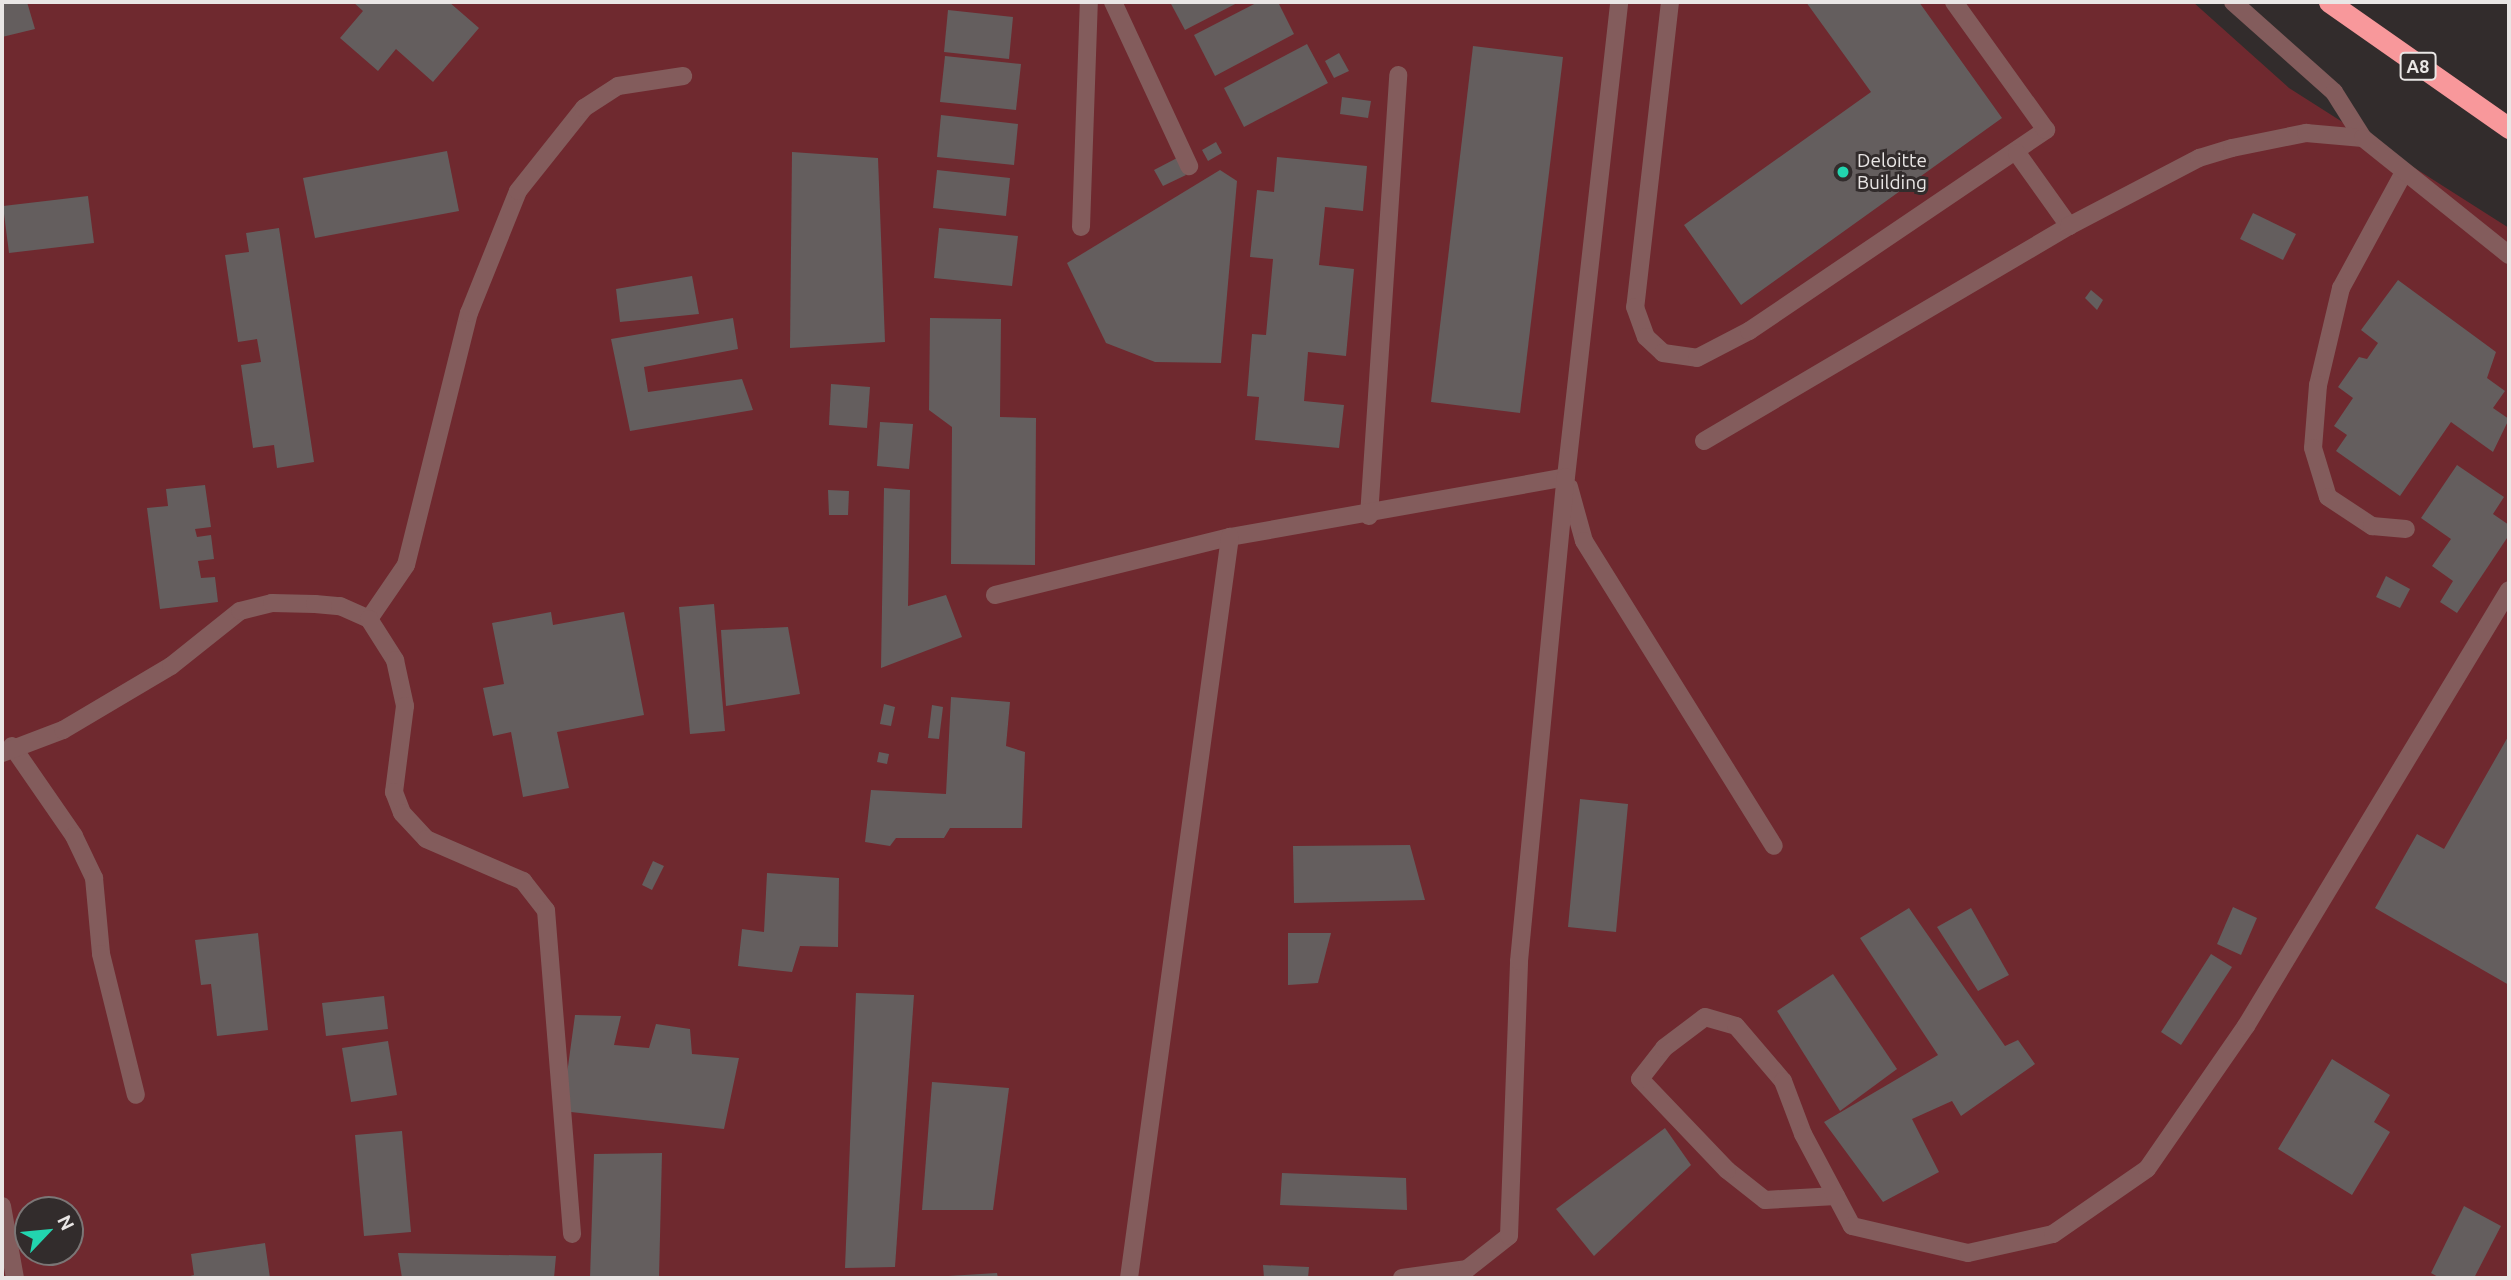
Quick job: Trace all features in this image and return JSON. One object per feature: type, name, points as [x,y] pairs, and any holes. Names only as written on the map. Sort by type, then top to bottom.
[{"type":"highway","name":"A8","points":[[2329,2],[2509,128]]},
{"type":"street","points":[[1081,227],[1089,2]]},
{"type":"street","points":[[1113,2],[1189,166]]},
{"type":"street","points":[[1402,1278],[1467,1269],[1510,1236],[1519,961],[1566,477],[1619,2]]},
{"type":"street","points":[[1670,2],[1635,307],[1646,337],[1663,353],[1697,358],[1749,331],[2017,153],[2046,130],[1954,2]]},
{"type":"street","points":[[2233,2],[2334,92],[2363,138],[2403,174],[2509,255]]},
{"type":"street","points":[[1369,516],[1398,75]]},
{"type":"street","points":[[369,619],[405,565],[469,313],[518,191],[584,108],[618,86],[683,76]]},
{"type":"street","points":[[1704,441],[2069,226],[2210,155],[2306,134],[2363,138]]},
{"type":"street","points":[[2017,153],[2069,226]]},
{"type":"street","points":[[2403,174],[2341,288],[2318,385],[2313,448],[2329,497],[2372,526],[2406,529]]},
{"type":"street","points":[[995,595],[1230,537],[1369,516],[1566,477]]},
{"type":"street","points":[[1566,477],[1584,541],[1774,846]]},
{"type":"street","points":[[1129,1278],[1230,537]]},
{"type":"street","points":[[1836,1196],[1765,1200],[1727,1170],[1640,1079],[1664,1048],[1705,1017],[1736,1026],[1783,1082],[1803,1134],[1852,1226],[1968,1253],[2053,1234],[2147,1169],[2246,1026],[2509,590]]},
{"type":"street","points":[[136,1095],[101,954],[94,878],[74,836],[7,749],[63,730],[171,666],[240,611],[272,603],[340,606],[369,619],[395,660],[405,706],[394,792],[401,813],[426,839],[523,881],[546,910],[572,1234]]},
{"type":"street","points":[[2,1206],[15,1278]]},
{"type":"shaded area","points":[[2,2],[2193,2],[2289,88],[2509,228],[2509,1278],[2,1278]]},
{"type":"building","points":[[2,2],[27,2],[35,29],[2,37]]},
{"type":"building","points":[[353,2],[449,2],[479,28],[433,82],[396,49],[378,71],[340,38],[363,11]]},
{"type":"building","points":[[1170,2],[1239,2],[1185,30]]},
{"type":"building","points":[[1258,2],[1278,2],[1294,34],[1215,76],[1194,35]]},
{"type":"building","name":"Deloitte Building","points":[[1806,2],[1919,2],[2002,118],[1741,305],[1684,225],[1871,92]]},
{"type":"building","points":[[948,10],[1013,17],[1009,59],[944,52]]},
{"type":"building","points":[[1307,44],[1328,83],[1244,127],[1224,88]]},
{"type":"building","points":[[1473,46],[1563,57],[1520,413],[1431,402]]},
{"type":"building","points":[[1339,53],[1349,71],[1334,78],[1325,61]]},
{"type":"building","points":[[945,56],[1021,64],[1016,110],[940,102]]},
{"type":"building","points":[[1342,97],[1371,101],[1368,118],[1340,114]]},
{"type":"building","points":[[941,115],[1018,124],[1014,165],[937,157]]},
{"type":"building","points":[[1216,142],[1222,153],[1208,161],[1202,150]]},
{"type":"building","points":[[447,151],[459,211],[315,238],[303,178]]},
{"type":"building","points":[[792,152],[878,158],[885,342],[790,348]]},
{"type":"building","points":[[1277,157],[1367,166],[1363,211],[1325,207],[1319,265],[1354,269],[1346,356],[1308,352],[1304,401],[1344,405],[1339,448],[1255,440],[1259,397],[1247,396],[1252,334],[1266,335],[1273,259],[1250,257],[1257,190],[1274,192]]},
{"type":"building","points":[[1177,158],[1186,175],[1163,186],[1154,170]]},
{"type":"building","points":[[937,170],[1010,178],[1006,216],[933,208]]},
{"type":"building","points":[[1220,170],[1237,181],[1221,363],[1155,362],[1106,343],[1067,263]]},
{"type":"building","points":[[88,196],[94,243],[9,253],[3,206]]},
{"type":"building","points":[[2253,213],[2296,234],[2283,260],[2240,239]]},
{"type":"building","points":[[279,228],[314,462],[277,468],[274,445],[253,448],[241,365],[261,362],[257,339],[238,342],[225,255],[249,252],[246,233]]},
{"type":"building","points":[[939,228],[1018,236],[1012,286],[934,278]]},
{"type":"building","points":[[692,276],[699,314],[620,322],[616,289]]},
{"type":"building","points":[[2398,280],[2496,352],[2487,378],[2505,391],[2493,408],[2509,419],[2493,452],[2451,422],[2400,496],[2336,451],[2347,435],[2334,426],[2353,398],[2338,387],[2359,357],[2367,359],[2378,343],[2361,330]]},
{"type":"building","points":[[2091,290],[2103,300],[2097,310],[2085,298]]},
{"type":"building","points":[[733,318],[738,349],[644,367],[648,392],[742,379],[753,410],[630,431],[611,339]]},
{"type":"building","points":[[930,318],[1001,319],[1000,417],[1036,418],[1035,565],[951,564],[952,427],[929,410]]},
{"type":"building","points":[[831,384],[870,387],[867,428],[829,425]]},
{"type":"building","points":[[880,422],[913,424],[909,469],[877,466]]},
{"type":"building","points":[[2457,465],[2504,497],[2493,514],[2509,525],[2509,535],[2457,613],[2440,602],[2453,581],[2432,566],[2451,539],[2421,518]]},
{"type":"building","points":[[205,485],[211,527],[195,529],[197,537],[211,535],[214,559],[198,561],[201,578],[215,577],[218,602],[160,609],[147,508],[168,506],[166,489]]},
{"type":"building","points":[[884,488],[910,490],[908,606],[946,595],[962,637],[881,668]]},
{"type":"building","points":[[828,490],[849,491],[848,515],[829,515]]},
{"type":"building","points":[[2386,576],[2410,589],[2400,608],[2376,597]]},
{"type":"building","points":[[714,604],[725,731],[690,734],[679,607]]},
{"type":"building","points":[[551,612],[553,625],[624,612],[644,715],[557,732],[569,788],[523,797],[511,732],[493,736],[483,688],[504,684],[492,623]]},
{"type":"building","points":[[788,627],[800,694],[726,706],[721,630]]},
{"type":"building","points":[[951,697],[1010,702],[1006,746],[1025,752],[1022,828],[950,828],[944,838],[896,838],[890,846],[865,842],[871,790],[946,794]]},
{"type":"building","points":[[884,704],[895,707],[891,726],[880,724]]},
{"type":"building","points":[[932,705],[943,707],[939,739],[928,738]]},
{"type":"building","points":[[2509,735],[2509,985],[2375,908],[2417,834],[2444,849]]},
{"type":"building","points":[[879,752],[889,754],[887,764],[877,762]]},
{"type":"building","points":[[1580,799],[1628,804],[1616,932],[1568,927]]},
{"type":"building","points":[[1410,845],[1425,900],[1294,903],[1293,846]]},
{"type":"building","points":[[653,861],[664,866],[652,890],[642,885]]},
{"type":"building","points":[[767,873],[839,878],[838,947],[800,946],[792,972],[738,966],[742,929],[764,932]]},
{"type":"building","points":[[2233,907],[2257,918],[2241,955],[2217,944]]},
{"type":"building","points":[[1909,908],[2005,1046],[2018,1040],[2035,1064],[1961,1116],[1952,1101],[1912,1119],[1939,1172],[1883,1202],[1824,1122],[1938,1055],[1860,938]]},
{"type":"building","points":[[1971,908],[2009,975],[1978,991],[1937,927]]},
{"type":"building","points":[[258,933],[268,1030],[217,1036],[211,984],[201,985],[195,940]]},
{"type":"building","points":[[1288,933],[1331,933],[1318,983],[1288,985]]},
{"type":"building","points":[[2211,954],[2232,967],[2181,1045],[2161,1032]]},
{"type":"building","points":[[1833,974],[1897,1069],[1840,1111],[1777,1011]]},
{"type":"building","points":[[856,993],[914,995],[895,1267],[845,1268]]},
{"type":"building","points":[[384,996],[388,1029],[326,1036],[322,1003]]},
{"type":"building","points":[[575,1015],[621,1016],[614,1045],[649,1048],[656,1024],[690,1029],[692,1054],[739,1058],[724,1129],[562,1111]]},
{"type":"building","points":[[388,1041],[397,1095],[351,1102],[342,1048]]},
{"type":"building","points":[[2332,1059],[2390,1095],[2374,1122],[2390,1132],[2352,1195],[2278,1149]]},
{"type":"building","points":[[932,1082],[1009,1088],[993,1210],[922,1210]]},
{"type":"building","points":[[1665,1128],[1691,1165],[1594,1256],[1556,1209]]},
{"type":"building","points":[[402,1131],[411,1232],[364,1236],[355,1135]]},
{"type":"building","points":[[662,1153],[659,1278],[590,1278],[594,1154]]},
{"type":"building","points":[[1282,1173],[1406,1178],[1407,1210],[1280,1205]]},
{"type":"building","points":[[2464,1206],[2501,1226],[2474,1278],[2440,1278],[2431,1273]]},
{"type":"building","points":[[265,1243],[270,1278],[182,1278],[194,1275],[191,1254]]},
{"type":"building","points":[[398,1253],[556,1256],[554,1278],[402,1278]]},
{"type":"building","points":[[1263,1265],[1309,1267],[1308,1278],[1264,1278]]},
{"type":"building","points":[[997,1273],[998,1278],[948,1278],[948,1276]]},
{"type":"place","name":"Deloitte Building","points":[[1843,172]]}]
